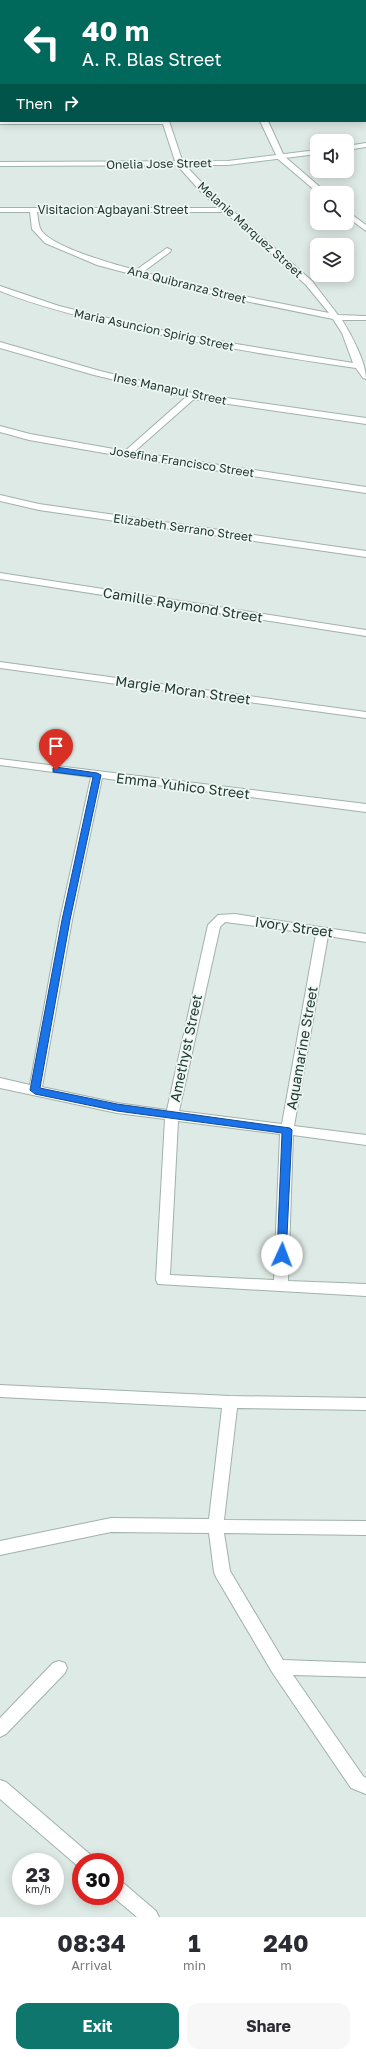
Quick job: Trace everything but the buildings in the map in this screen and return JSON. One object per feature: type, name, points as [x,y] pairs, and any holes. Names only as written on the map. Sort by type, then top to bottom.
[{"type":"street","points":[[0,122],[165,122]]},
{"type":"street","name":"Melanie Marquez Street","points":[[165,122],[180,164],[227,210],[309,283],[336,317],[346,333],[359,366],[366,376]]},
{"type":"street","points":[[264,122],[281,157],[315,186]]},
{"type":"street","points":[[354,147],[366,145]]},
{"type":"street","name":"Onelia Jose Street","points":[[0,164],[228,163],[310,153]]},
{"type":"street","name":"Visitacion Agbayani Street","points":[[0,210],[227,210]]},
{"type":"street","name":"Ana Quibranza Street","points":[[33,210],[36,229],[48,242],[86,258],[136,274],[242,299],[336,317],[366,318]]},
{"type":"street","points":[[354,219],[366,229]]},
{"type":"street","points":[[136,274],[167,250]]},
{"type":"street","name":"Maria Asuncion Spirig Street","points":[[0,288],[46,305],[178,338],[240,349],[359,366]]},
{"type":"street","name":"Ines Manapul Street","points":[[0,345],[97,373],[192,396],[366,422]]},
{"type":"street","points":[[126,454],[192,396]]},
{"type":"street","name":"Josefina Francisco Street","points":[[0,429],[29,437],[126,454],[366,490]]},
{"type":"street","name":"Elizabeth Serrano Street","points":[[0,498],[39,507],[366,554]]},
{"type":"street","name":"Camille Raymond Street","points":[[0,576],[159,602],[366,633]]},
{"type":"street","name":"Margie Moran Street","points":[[0,665],[366,715]]},
{"type":"street","name":"Emma Yuhico Street","points":[[0,762],[366,808]]},
{"type":"street","points":[[35,1090],[66,920],[97,775]]},
{"type":"street","name":"Ivory Street","points":[[222,918],[366,938]]},
{"type":"street","name":"Amethyst Street","points":[[222,918],[214,925],[172,1115],[163,1280],[281,1286]]},
{"type":"street","name":"Aquamarine Street","points":[[281,1286],[287,1130],[323,931]]},
{"type":"street","points":[[0,1083],[117,1108],[366,1140]]},
{"type":"street","points":[[281,1286],[366,1290]]},
{"type":"street","points":[[0,1391],[230,1402],[366,1404]]},
{"type":"street","points":[[230,1402],[216,1527],[222,1572],[278,1667],[357,1782],[366,1786]]},
{"type":"street","points":[[0,1548],[111,1525],[366,1528]]},
{"type":"street","points":[[278,1667],[366,1670]]},
{"type":"street","points":[[0,1729],[59,1668]]},
{"type":"street","points":[[0,1788],[76,1853]]},
{"type":"street","points":[[124,1895],[150,1917]]},
{"type":"route","points":[[56,770],[97,775],[66,920],[35,1090],[117,1108],[287,1130],[282,1255]]}]
